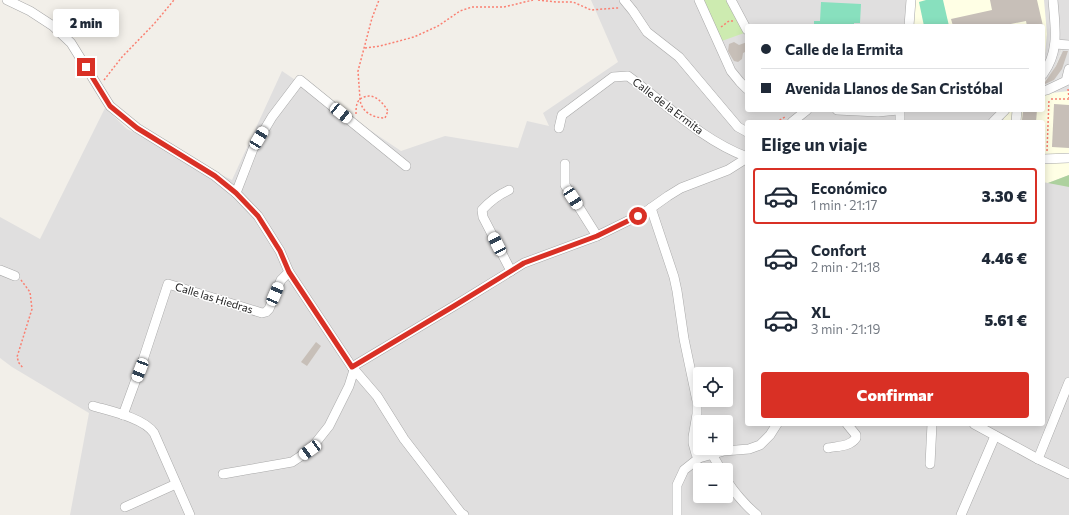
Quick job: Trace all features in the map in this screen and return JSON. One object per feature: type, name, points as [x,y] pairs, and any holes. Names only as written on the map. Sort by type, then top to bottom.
[{"type":"street","points":[[7,0],[30,11],[53,26],[71,43],[110,106],[137,128],[215,176],[236,193],[258,216],[280,251],[289,272],[353,368],[376,396],[404,439],[464,515]]},
{"type":"street","points":[[624,0],[647,32],[679,57],[738,127],[745,131]]},
{"type":"street","points":[[699,0],[731,71],[745,87]]},
{"type":"street","points":[[731,0],[745,26]]},
{"type":"street","points":[[909,24],[911,0]]},
{"type":"street","points":[[1045,71],[1050,62],[1055,44],[1056,33],[1053,0]]},
{"type":"street","points":[[1055,44],[1069,45]]},
{"type":"street","points":[[1045,90],[1066,81],[1069,69]]},
{"type":"street","name":"Calle de la Ermita","points":[[559,128],[562,116],[613,77],[628,76],[694,127],[732,151],[745,157]]},
{"type":"street","points":[[236,193],[253,149],[272,117],[300,80],[406,166]]},
{"type":"street","points":[[794,120],[804,112]]},
{"type":"street","points":[[995,120],[1003,112]]},
{"type":"street","points":[[1045,159],[1069,158]]},
{"type":"street","name":"Calle de la Ermita","points":[[353,368],[524,263],[597,236],[638,216],[681,188],[693,182],[728,170],[745,159]]},
{"type":"street","points":[[565,164],[564,185],[597,236]]},
{"type":"street","points":[[509,190],[497,196],[482,210],[483,217],[512,271]]},
{"type":"street","points":[[651,208],[678,291],[684,339],[696,401],[697,414],[693,443],[696,454],[699,458]]},
{"type":"street","points":[[0,270],[14,276]]},
{"type":"street","name":"Calle las Hiedras","points":[[122,415],[142,363],[168,284],[262,313],[266,312],[269,308],[281,280],[289,272]]},
{"type":"street","points":[[223,474],[292,462],[310,450],[329,426],[349,386],[353,368]]},
{"type":"street","points":[[1038,459],[1069,382]]},
{"type":"street","points":[[93,406],[145,424],[152,430],[190,515]]},
{"type":"street","points":[[733,451],[749,450],[760,445],[770,435],[776,426]]},
{"type":"street","points":[[828,448],[850,444],[855,440],[856,435],[849,426]]},
{"type":"street","points":[[930,464],[932,426]]},
{"type":"street","points":[[978,426],[1069,474]]},
{"type":"street","points":[[960,515],[995,436]]},
{"type":"street","points":[[677,515],[678,485],[684,470],[699,458],[709,455]]},
{"type":"street","points":[[125,506],[176,484]]},
{"type":"street","points":[[733,488],[757,515]]},
{"type":"path","points":[[99,88],[107,75],[122,57],[154,24],[174,0]]},
{"type":"path","points":[[351,121],[356,114],[360,99],[366,96],[374,96],[388,111],[385,118],[376,118],[365,112],[360,103],[360,99],[358,71],[372,18],[379,0]]},
{"type":"path","points":[[364,48],[380,46],[414,37],[438,26],[460,11],[472,7],[504,7],[533,0]]},
{"type":"path","points":[[538,0],[573,2],[591,10],[616,8],[633,11]]},
{"type":"path","points":[[719,42],[721,26],[729,20],[745,26]]},
{"type":"path","points":[[1045,159],[1049,99],[1069,98],[1068,89]]},
{"type":"path","points":[[14,276],[22,280],[30,292],[32,309],[17,357],[18,363],[23,368]]},
{"type":"shaded area","points":[[591,0],[1069,0],[1069,515],[70,515],[89,413],[12,367],[0,358],[0,217],[40,239],[105,108],[127,129],[232,180],[282,71],[401,151],[445,136],[518,148],[527,121],[549,126],[543,113],[618,62]]},
{"type":"shaded area","points":[[915,0],[1044,0],[1047,34],[1045,54],[1045,24],[912,24]]},
{"type":"shaded area","points":[[1064,41],[1069,41],[1069,175],[1048,183],[1045,182],[1045,120],[1003,120],[1004,116],[1009,112],[1045,112],[1045,81],[1056,66]]},
{"type":"shaded area","points":[[1064,41],[1069,41],[1069,91],[1045,94],[1045,81],[1056,66]]},
{"type":"green space","points":[[699,0],[731,0],[745,28],[745,33],[719,42]]},
{"type":"green space","points":[[926,0],[943,0],[949,24],[924,24],[919,2]]},
{"type":"green space","points":[[821,2],[861,4],[860,23],[814,24],[814,21],[820,21]]},
{"type":"green space","points":[[1069,175],[1069,187],[1048,183]]},
{"type":"building","points":[[990,0],[1037,0],[1043,24],[1027,24],[1026,21],[1011,24],[952,24],[951,19],[992,10]]},
{"type":"building","points":[[734,42],[739,45],[745,43],[745,52],[743,53],[742,59],[738,62],[734,61],[728,51],[729,44]]},
{"type":"building","points":[[1063,51],[1068,51],[1062,69],[1054,80],[1045,84],[1045,82],[1056,66]]},
{"type":"building","points":[[1054,104],[1069,105],[1069,148],[1052,147]]},
{"type":"building","points":[[1023,112],[1037,112],[1036,120],[1022,120]]},
{"type":"building","points":[[316,342],[321,346],[307,366],[301,362]]},
{"type":"route","points":[[86,67],[110,106],[137,128],[215,176],[236,193],[258,216],[280,251],[289,272],[352,367],[524,263],[597,236],[638,216]]}]
